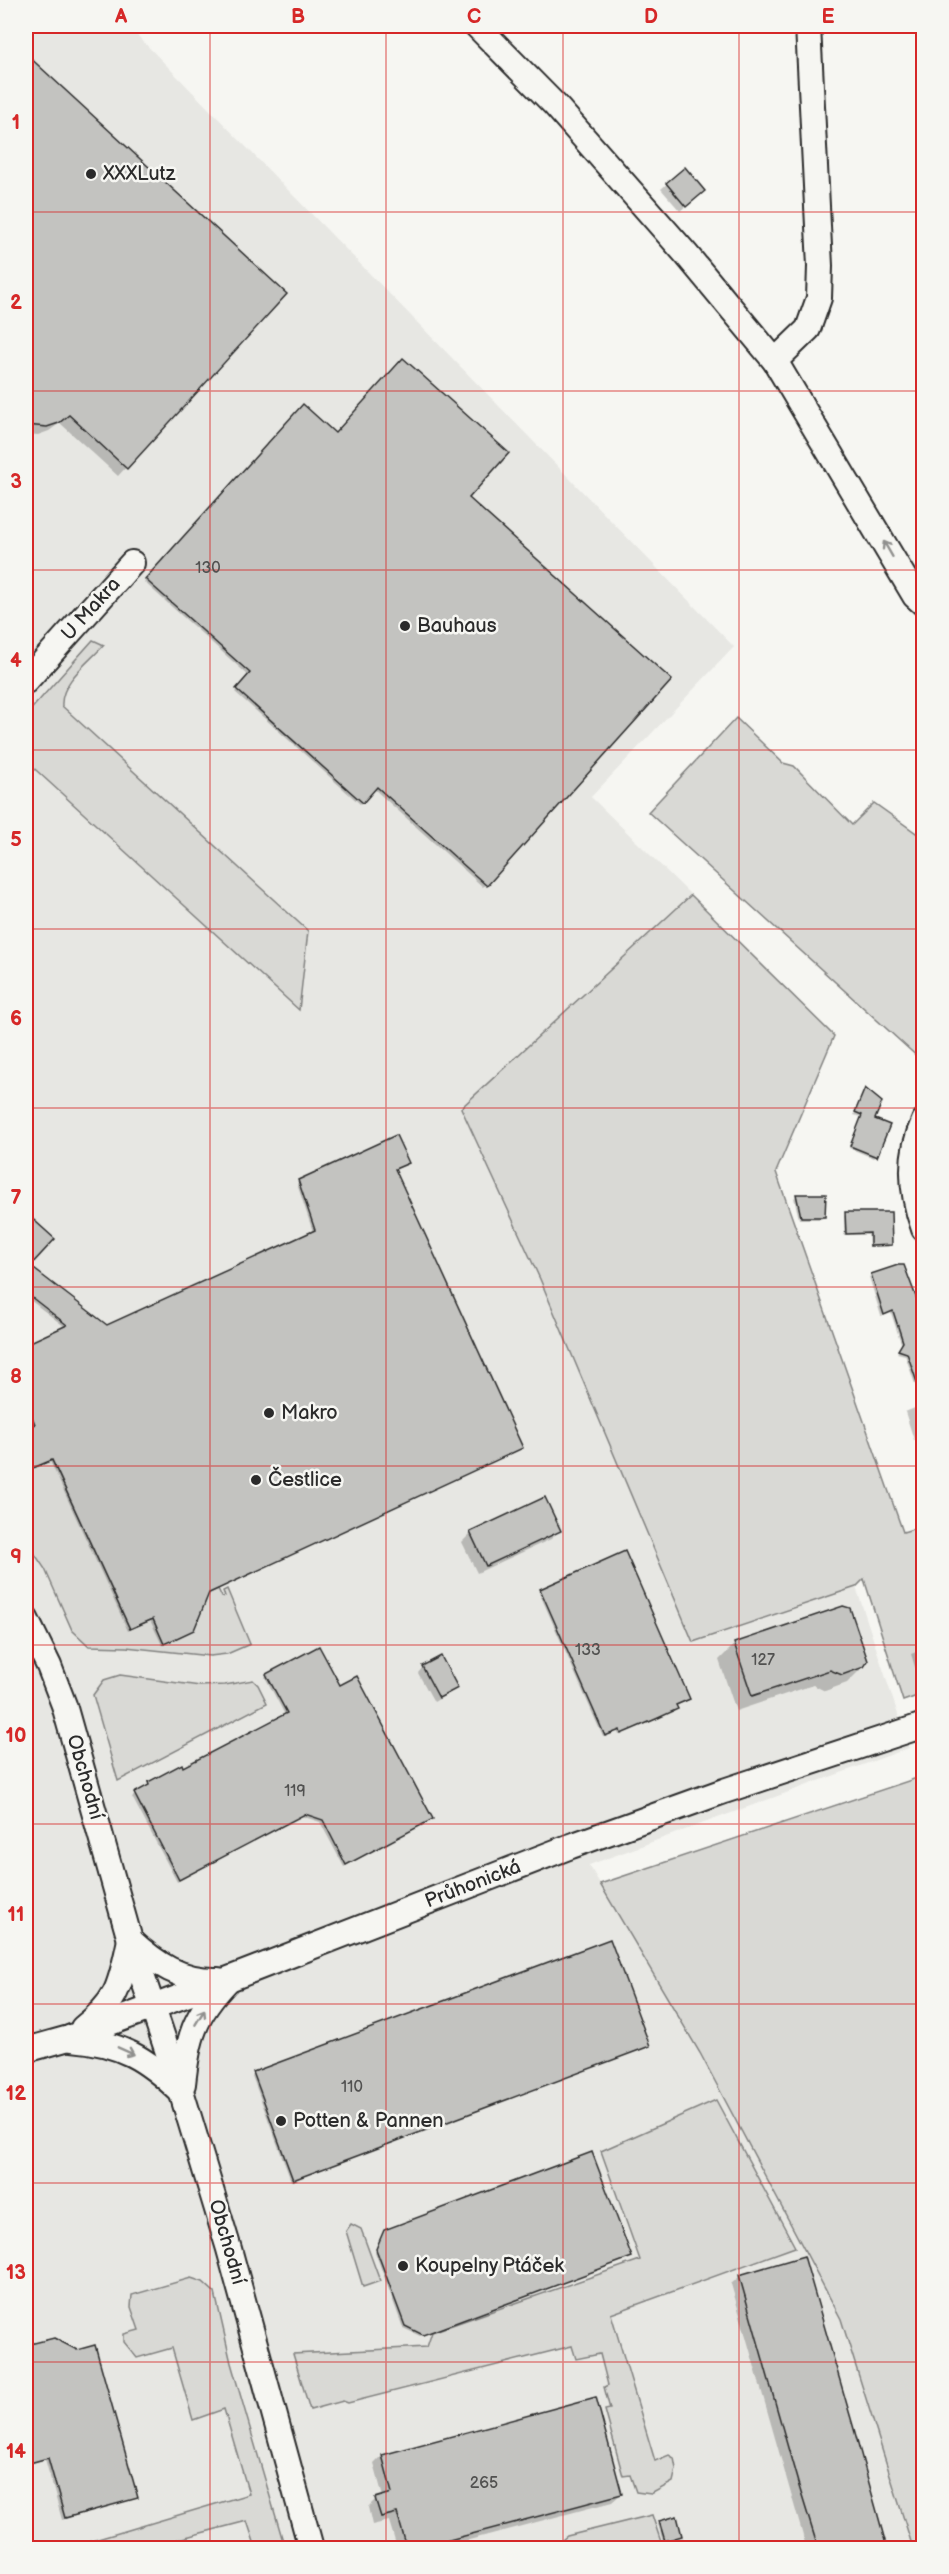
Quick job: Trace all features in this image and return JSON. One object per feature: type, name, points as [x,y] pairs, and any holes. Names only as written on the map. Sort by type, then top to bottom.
[{"type":"street","points":[[477,26],[555,105],[776,361],[915,596],[924,604]]},
{"type":"street","points":[[776,361],[808,329],[819,298],[820,254],[808,26]]},
{"type":"street","name":"U Makra","points":[[26,681],[132,563]]},
{"type":"street","points":[[924,1121],[912,1160],[914,1201],[924,1229]]},
{"type":"street","name":"Obchodní","points":[[26,1619],[49,1666],[64,1705],[130,1940],[182,2094],[229,2249],[311,2548]]},
{"type":"street","name":"Průhonická","points":[[26,2050],[69,2038],[229,1979],[562,1849],[724,1791],[924,1725]]},
{"type":"street","points":[[130,1940],[162,1966],[179,1975],[200,1980],[229,1979]]},
{"type":"street","name":"Obchodní","points":[[69,2038],[111,2004],[121,1977],[130,1940]]},
{"type":"street","points":[[182,2094],[188,2048],[195,2025],[217,1992],[229,1979]]},
{"type":"street","points":[[69,2038],[101,2042],[131,2052],[156,2069],[182,2094]]},
{"type":"shaded area","points":[[26,26],[129,27],[734,647],[591,797],[691,895],[461,1109],[540,1279],[693,1642],[856,1587],[909,1748],[589,1865],[700,2053],[841,2319],[913,2548],[26,2548]]},
{"type":"shaded area","points":[[93,640],[104,645],[71,680],[63,697],[62,706],[308,931],[299,1010],[26,761],[26,715]]},
{"type":"shaded area","points":[[736,718],[783,763],[794,766],[852,825],[874,803],[923,838],[924,1057],[921,1060],[648,812]]},
{"type":"shaded area","points":[[691,895],[834,1036],[776,1172],[903,1532],[923,1526],[923,1694],[903,1701],[864,1579],[856,1587],[693,1642],[540,1279],[461,1108]]},
{"type":"shaded area","points":[[26,1451],[33,1468],[52,1460],[130,1629],[153,1619],[164,1643],[200,1597],[218,1589],[222,1597],[225,1596],[223,1591],[227,1589],[250,1644],[227,1654],[210,1656],[126,1647],[89,1646],[72,1630],[45,1569],[26,1541]]},
{"type":"shaded area","points":[[120,1675],[200,1686],[225,1685],[253,1680],[267,1703],[118,1781],[93,1695],[104,1680]]},
{"type":"shaded area","points":[[923,1776],[924,2548],[913,2548],[841,2319],[700,2053],[600,1884]]},
{"type":"shaded area","points":[[716,2100],[795,2247],[611,2314],[655,2461],[669,2455],[674,2458],[676,2469],[673,2482],[651,2494],[636,2492],[630,2475],[623,2476],[605,2410],[610,2409],[604,2387],[608,2385],[600,2354],[576,2359],[572,2346],[348,2403],[343,2401],[310,2410],[293,2354],[427,2347],[432,2332],[640,2260],[601,2151]]},
{"type":"shaded area","points":[[351,2224],[361,2229],[380,2281],[363,2287],[346,2231]]},
{"type":"shaded area","points":[[191,2278],[203,2282],[215,2293],[231,2363],[285,2548],[256,2548],[247,2521],[144,2548],[127,2548],[124,2543],[103,2548],[68,2548],[249,2494],[224,2409],[193,2420],[172,2348],[137,2358],[124,2342],[124,2334],[139,2330],[131,2307],[132,2295]]},
{"type":"shaded area","points":[[652,2515],[661,2542],[683,2539],[686,2548],[552,2548],[567,2536]]},
{"type":"building","name":"XXXLutz","points":[[26,54],[287,294],[127,469],[69,415],[59,423],[47,427],[26,425]]},
{"type":"building","points":[[685,167],[705,191],[686,207],[666,183]]},
{"type":"building","name":"Bauhaus","points":[[403,358],[509,453],[469,498],[672,680],[487,886],[377,787],[363,803],[236,689],[250,673],[145,579],[303,404],[335,433]]},
{"type":"building","points":[[865,1088],[882,1102],[875,1119],[890,1125],[877,1157],[850,1146],[862,1115],[855,1112]]},
{"type":"building","name":"Makro","points":[[396,1135],[409,1163],[395,1169],[523,1448],[209,1593],[194,1630],[164,1644],[153,1619],[130,1629],[52,1460],[33,1468],[26,1451],[26,1428],[35,1424],[26,1402],[26,1344],[67,1325],[26,1293],[26,1213],[55,1239],[30,1266],[107,1325],[315,1230],[298,1180]]},
{"type":"building","points":[[796,1194],[826,1194],[825,1217],[801,1217]]},
{"type":"building","points":[[845,1212],[891,1212],[892,1245],[870,1246],[870,1233],[846,1234]]},
{"type":"building","points":[[904,1265],[924,1318],[924,1393],[921,1394],[907,1353],[898,1350],[903,1342],[893,1311],[884,1315],[871,1274]]},
{"type":"building","points":[[545,1497],[561,1531],[486,1566],[470,1532]]},
{"type":"building","points":[[625,1551],[690,1699],[676,1705],[678,1709],[656,1719],[621,1734],[620,1730],[605,1736],[540,1589]]},
{"type":"building","points":[[843,1606],[850,1608],[868,1661],[864,1667],[842,1675],[830,1670],[752,1696],[734,1643]]},
{"type":"building","points":[[319,1646],[340,1685],[357,1676],[433,1819],[346,1865],[323,1820],[305,1814],[179,1880],[134,1793],[149,1785],[148,1782],[182,1764],[183,1767],[287,1713],[266,1674]]},
{"type":"building","points":[[441,1656],[458,1688],[439,1698],[422,1666]]},
{"type":"building","points":[[610,1939],[650,2046],[293,2180],[253,2072]]},
{"type":"building","points":[[592,2152],[632,2257],[423,2335],[405,2326],[376,2249],[384,2230]]},
{"type":"building","points":[[804,2256],[887,2548],[818,2548],[798,2483],[739,2275]]},
{"type":"building","points":[[54,2338],[77,2350],[95,2345],[138,2498],[65,2518],[48,2458],[26,2464],[26,2345]]},
{"type":"building","points":[[596,2397],[622,2494],[419,2548],[407,2548],[397,2513],[381,2517],[375,2498],[392,2493],[382,2455]]},
{"type":"building","points":[[677,2516],[682,2536],[665,2541],[659,2521]]},
{"type":"place","name":"XXXLutz","points":[[91,174]]},
{"type":"place","name":"Bauhaus","points":[[405,626]]},
{"type":"place","name":"Makro","points":[[269,1413]]},
{"type":"place","name":"Čestlice","points":[[256,1480]]},
{"type":"place","name":"Potten & Pannen","points":[[281,2121]]},
{"type":"place","name":"Koupelny Ptáček","points":[[403,2266]]}]
